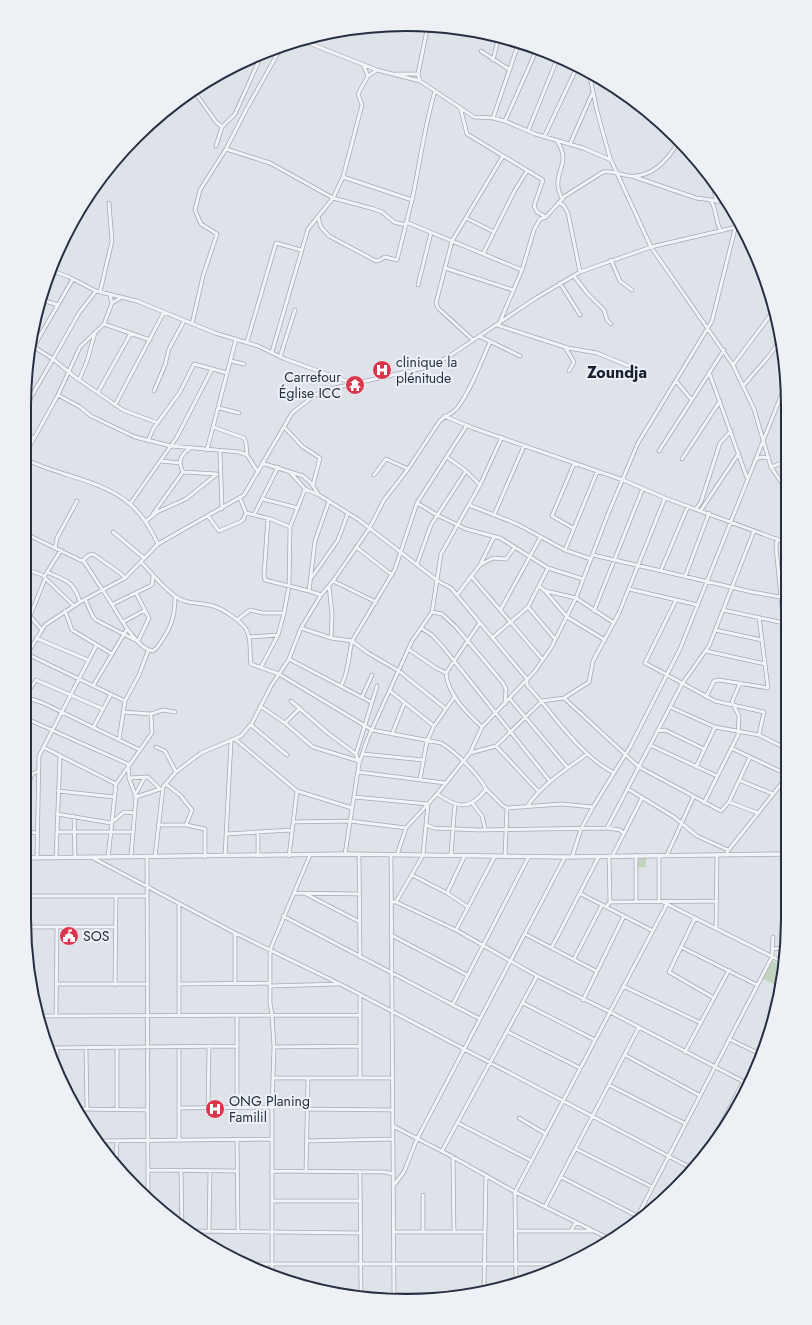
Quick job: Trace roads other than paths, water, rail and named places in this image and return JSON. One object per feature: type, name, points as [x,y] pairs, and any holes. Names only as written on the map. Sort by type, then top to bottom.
[{"type":"street","points":[[420,81],[418,74],[427,32]]},
{"type":"street","points":[[493,60],[497,43]]},
{"type":"street","points":[[310,44],[377,70],[420,81],[474,117],[493,118],[505,121],[544,137],[570,144],[611,160]]},
{"type":"street","points":[[493,118],[518,48]]},
{"type":"street","points":[[481,51],[510,70]]},
{"type":"street","points":[[192,324],[204,276],[217,234],[201,224],[195,210],[200,190],[226,149],[246,110],[279,54]]},
{"type":"street","points":[[505,121],[535,54]]},
{"type":"street","points":[[216,146],[222,127],[235,114],[259,62]]},
{"type":"street","points":[[528,131],[555,62]]},
{"type":"street","points":[[363,64],[368,76]]},
{"type":"street","points":[[272,352],[308,229],[333,198],[343,177],[362,105],[358,94],[368,76],[377,70]]},
{"type":"street","points":[[544,137],[574,71]]},
{"type":"street","points":[[393,74],[418,74]]},
{"type":"street","points":[[589,79],[592,94],[611,160],[651,248],[734,365],[744,385],[763,438],[771,467],[781,481]]},
{"type":"street","points":[[318,217],[321,227],[328,236],[378,261],[385,257],[397,260],[421,160],[423,138],[435,91]]},
{"type":"street","points":[[570,144],[592,94]]},
{"type":"street","points":[[197,95],[216,122],[222,127]]},
{"type":"street","points":[[460,107],[467,134],[543,180],[534,206],[537,212],[546,217]]},
{"type":"street","points":[[556,140],[560,146],[562,156],[562,166],[558,186],[562,198]]},
{"type":"street","points":[[632,176],[652,171],[657,168],[669,157],[676,146]]},
{"type":"street","points":[[226,149],[270,163],[333,198],[382,212],[394,222],[406,224],[431,233],[522,270]]},
{"type":"street","points":[[473,340],[436,306],[452,241],[503,156]]},
{"type":"street","points":[[483,254],[515,190],[528,171]]},
{"type":"street","points":[[498,324],[522,270],[540,219],[546,217],[562,198],[602,172],[632,176],[696,198],[720,202]]},
{"type":"street","points":[[343,177],[412,200]]},
{"type":"street","points":[[715,193],[717,202]]},
{"type":"street","points":[[711,201],[714,205],[716,220],[721,231]]},
{"type":"street","points":[[559,202],[564,206],[568,213],[580,272]]},
{"type":"street","points":[[100,292],[112,241],[109,203]]},
{"type":"street","points":[[466,218],[494,232]]},
{"type":"street","points":[[32,645],[41,629],[65,611],[102,589],[125,578],[158,544],[240,498],[247,492],[262,463],[296,409],[315,395],[326,390],[428,367],[448,357],[560,283],[580,272],[651,248],[735,227],[715,312],[708,330],[638,443],[576,598],[544,660],[505,704],[482,727],[470,753],[462,761],[437,794],[406,828],[397,855]]},
{"type":"street","points":[[418,284],[431,233]]},
{"type":"street","points":[[247,342],[276,243],[301,250]]},
{"type":"street","points":[[612,260],[620,281],[632,290]]},
{"type":"street","points":[[445,268],[513,290]]},
{"type":"street","points":[[56,272],[74,279],[96,291],[137,301],[184,321],[356,384]]},
{"type":"street","points":[[574,276],[588,294],[604,310],[607,320],[611,324]]},
{"type":"street","points":[[36,343],[74,279]]},
{"type":"street","points":[[560,283],[580,315]]},
{"type":"street","points":[[31,396],[79,314],[96,291]]},
{"type":"street","points":[[31,444],[58,396],[80,347],[104,324],[112,303],[110,295]]},
{"type":"street","points":[[112,303],[122,297]]},
{"type":"street","points":[[46,301],[58,305]]},
{"type":"street","points":[[280,357],[295,310]]},
{"type":"street","points":[[116,405],[164,312]]},
{"type":"street","points":[[734,365],[770,316]]},
{"type":"street","points":[[154,391],[165,365],[169,349],[184,321]]},
{"type":"street","points":[[104,324],[150,340]]},
{"type":"street","points":[[498,324],[565,347],[597,353],[636,369]]},
{"type":"street","points":[[79,380],[96,332]]},
{"type":"street","points":[[98,392],[131,333]]},
{"type":"street","points":[[479,336],[520,356]]},
{"type":"street","points":[[207,450],[236,339]]},
{"type":"street","points":[[135,796],[163,787],[176,772],[201,753],[231,742],[241,736],[251,725],[260,706],[289,659],[301,628],[321,595],[333,581],[369,529],[384,500],[444,416],[457,409],[466,394],[490,342]]},
{"type":"street","points":[[744,385],[776,346]]},
{"type":"street","points":[[565,347],[574,362],[569,371]]},
{"type":"street","points":[[36,348],[116,405],[131,414],[158,423]]},
{"type":"street","points":[[659,451],[691,399],[724,350]]},
{"type":"street","points":[[231,361],[244,364]]},
{"type":"street","points":[[148,441],[158,423],[180,392],[193,365],[198,364],[227,373]]},
{"type":"street","points":[[130,504],[161,462],[188,419],[212,368]]},
{"type":"street","points":[[709,372],[748,478]]},
{"type":"street","points":[[676,381],[691,399]]},
{"type":"street","points":[[58,396],[117,429],[148,441],[171,446],[235,451],[247,455]]},
{"type":"street","points":[[572,857],[581,829],[625,754],[667,675],[708,581],[754,460],[781,396]]},
{"type":"street","points":[[682,459],[720,401]]},
{"type":"street","points":[[219,408],[239,413]]},
{"type":"street","points":[[444,416],[574,464],[623,480],[665,498],[696,508],[731,523],[781,541]]},
{"type":"street","points":[[340,686],[345,678],[349,664],[349,654],[352,641],[392,575],[417,503],[448,457],[467,425]]},
{"type":"street","points":[[212,427],[244,438],[247,455],[258,472]]},
{"type":"street","points":[[284,427],[303,447],[320,458],[313,485]]},
{"type":"street","points":[[696,508],[701,502],[721,441],[731,431]]},
{"type":"street","points":[[345,854],[359,762],[408,649],[432,612],[441,554],[480,485],[502,437]]},
{"type":"street","points":[[494,516],[524,446]]},
{"type":"street","points":[[183,472],[180,463],[182,455],[190,448]]},
{"type":"street","points":[[220,451],[219,474],[222,508]]},
{"type":"street","points":[[701,510],[738,453]]},
{"type":"street","points":[[448,457],[466,471],[480,485]]},
{"type":"street","points":[[754,460],[762,457],[769,458]]},
{"type":"street","points":[[374,475],[386,459],[408,468]]},
{"type":"street","points":[[31,461],[108,490],[130,504],[146,521],[158,544]]},
{"type":"street","points":[[161,462],[180,463]]},
{"type":"street","points":[[262,463],[303,476],[313,485],[319,496]]},
{"type":"street","points":[[771,467],[781,463]]},
{"type":"street","points":[[573,528],[552,516],[574,464]]},
{"type":"street","points":[[744,466],[753,465]]},
{"type":"street","points":[[254,515],[278,468]]},
{"type":"street","points":[[417,564],[431,525],[466,471]]},
{"type":"street","points":[[183,472],[219,474]]},
{"type":"street","points":[[146,521],[183,472]]},
{"type":"street","points":[[290,472],[305,489],[329,501],[348,513],[438,581],[451,588],[479,624],[527,679],[527,685],[587,754],[598,764],[614,773]]},
{"type":"street","points":[[565,550],[597,472]]},
{"type":"street","points":[[151,516],[186,498],[219,474]]},
{"type":"street","points":[[594,611],[643,488]]},
{"type":"street","points":[[261,667],[278,635],[284,613],[289,586],[290,527],[305,489]]},
{"type":"street","points":[[208,516],[219,531],[243,520],[246,513],[240,498]]},
{"type":"street","points":[[470,753],[496,746],[542,701],[564,698],[589,682],[593,660],[614,623],[665,498]]},
{"type":"street","points":[[263,499],[298,508]]},
{"type":"street","points":[[55,548],[57,538],[77,501]]},
{"type":"street","points":[[309,591],[312,578],[315,541],[329,501]]},
{"type":"street","points":[[417,503],[437,515],[466,529],[500,538],[548,568],[583,579]]},
{"type":"street","points":[[469,505],[517,524],[540,538],[565,550],[780,597]]},
{"type":"street","points":[[661,570],[688,506]]},
{"type":"street","points":[[246,513],[268,518],[290,527]]},
{"type":"street","points":[[312,578],[338,540],[348,513]]},
{"type":"street","points":[[685,577],[709,513]]},
{"type":"street","points":[[268,518],[264,575],[265,580],[321,595]]},
{"type":"street","points":[[607,828],[682,684],[706,651],[754,531]]},
{"type":"street","points":[[113,532],[144,558]]},
{"type":"street","points":[[31,536],[83,560],[113,604],[127,629],[148,651],[156,650],[171,625],[175,614],[175,597]]},
{"type":"street","points":[[457,595],[480,565],[494,537]]},
{"type":"street","points":[[501,609],[540,538]]},
{"type":"street","points":[[777,539],[776,547],[781,604]]},
{"type":"street","points":[[356,547],[392,575]]},
{"type":"street","points":[[480,565],[493,558],[506,559],[515,547]]},
{"type":"street","points":[[31,613],[44,578],[61,550]]},
{"type":"street","points":[[83,560],[89,555],[93,554],[125,578]]},
{"type":"street","points":[[141,562],[175,597],[220,608],[237,620],[247,630],[251,664],[279,674],[372,730],[441,743],[448,747],[474,773],[486,789],[507,808],[528,805],[561,804],[593,807]]},
{"type":"street","points":[[492,638],[528,607],[548,568]]},
{"type":"street","points":[[31,570],[44,578],[74,606]]},
{"type":"street","points":[[47,572],[70,583],[76,589],[80,602]]},
{"type":"street","points":[[113,604],[152,585],[153,576]]},
{"type":"street","points":[[471,576],[544,660]]},
{"type":"street","points":[[333,581],[376,602]]},
{"type":"street","points":[[329,586],[332,614],[332,638]]},
{"type":"street","points":[[538,586],[545,591],[566,617],[605,640]]},
{"type":"street","points":[[629,589],[698,605]]},
{"type":"street","points":[[545,591],[576,598],[614,623]]},
{"type":"street","points":[[136,593],[149,618],[148,624],[137,641]]},
{"type":"street","points":[[85,599],[93,617],[96,620],[137,641]]},
{"type":"street","points":[[676,600],[644,663],[706,697],[732,706],[764,712],[759,735]]},
{"type":"street","points":[[528,607],[555,639]]},
{"type":"street","points":[[123,622],[145,610]]},
{"type":"street","points":[[237,620],[250,610],[263,613],[284,613]]},
{"type":"street","points":[[722,610],[781,622]]},
{"type":"street","points":[[65,611],[72,630],[96,646],[112,654]]},
{"type":"street","points":[[432,612],[442,614],[456,626],[503,683],[506,689],[505,704]]},
{"type":"street","points":[[31,617],[41,629]]},
{"type":"street","points":[[706,697],[714,681],[719,680],[768,688],[759,618]]},
{"type":"street","points":[[479,624],[446,673],[447,679],[455,696],[468,714],[482,727]]},
{"type":"street","points":[[301,628],[332,638],[352,641],[368,653],[399,670],[446,709]]},
{"type":"street","points":[[422,628],[432,635],[454,661],[495,714],[550,780]]},
{"type":"street","points":[[93,686],[127,629]]},
{"type":"street","points":[[715,630],[762,640]]},
{"type":"street","points":[[249,637],[278,635]]},
{"type":"street","points":[[36,638],[88,660]]},
{"type":"street","points":[[37,858],[38,759],[96,646]]},
{"type":"street","points":[[408,649],[446,673]]},
{"type":"street","points":[[119,740],[125,701],[139,675],[148,651]]},
{"type":"street","points":[[706,651],[765,664]]},
{"type":"street","points":[[31,657],[125,701]]},
{"type":"street","points":[[289,659],[371,702]]},
{"type":"street","points":[[362,697],[372,675]]},
{"type":"street","points":[[31,688],[36,680],[103,709]]},
{"type":"street","points":[[704,803],[739,731],[739,716],[732,706],[732,699],[740,683]]},
{"type":"street","points":[[356,754],[377,686]]},
{"type":"street","points":[[390,691],[404,704],[434,726]]},
{"type":"street","points":[[93,728],[111,694]]},
{"type":"street","points":[[420,779],[427,741],[434,726],[455,696]]},
{"type":"street","points":[[510,698],[568,768]]},
{"type":"street","points":[[564,698],[639,767],[694,798],[722,811],[750,757]]},
{"type":"street","points":[[31,699],[62,712],[140,750]]},
{"type":"street","points":[[291,701],[329,734],[356,754],[359,762]]},
{"type":"street","points":[[392,734],[404,704]]},
{"type":"street","points":[[260,706],[285,723],[313,747],[359,762]]},
{"type":"street","points":[[670,707],[715,727],[759,735],[781,746]]},
{"type":"street","points":[[285,723],[300,708]]},
{"type":"street","points":[[123,712],[151,714],[163,710],[175,712]]},
{"type":"street","points":[[108,858],[116,784],[128,764],[153,731],[151,714]]},
{"type":"street","points":[[31,721],[128,764]]},
{"type":"street","points":[[251,725],[287,755]]},
{"type":"street","points":[[696,766],[715,727]]},
{"type":"street","points":[[657,731],[663,729],[704,749]]},
{"type":"street","points":[[235,739],[297,790],[352,808]]},
{"type":"street","points":[[225,856],[231,742]]},
{"type":"street","points":[[650,745],[718,776]]},
{"type":"street","points":[[496,746],[538,791]]},
{"type":"street","points":[[44,747],[116,784]]},
{"type":"street","points":[[156,747],[165,752],[176,772]]},
{"type":"street","points":[[731,748],[781,772]]},
{"type":"street","points":[[363,754],[424,760]]},
{"type":"street","points":[[528,805],[538,791],[550,780],[587,754]]},
{"type":"street","points":[[56,858],[60,756]]},
{"type":"street","points":[[621,761],[631,761]]},
{"type":"street","points":[[128,764],[129,778],[135,796],[130,856]]},
{"type":"street","points":[[31,776],[32,774],[38,771]]},
{"type":"street","points":[[358,772],[420,779],[445,784]]},
{"type":"street","points":[[135,796],[145,777]]},
{"type":"street","points":[[129,778],[150,777],[163,787],[180,795],[192,810],[186,825]]},
{"type":"street","points":[[739,780],[773,794]]},
{"type":"street","points":[[725,855],[781,784]]},
{"type":"street","points":[[155,857],[163,787]]},
{"type":"street","points":[[437,794],[455,804],[473,804],[486,789]]},
{"type":"street","points":[[628,789],[682,823],[697,836],[728,850]]},
{"type":"street","points":[[289,856],[297,790]]},
{"type":"street","points":[[58,791],[114,797]]},
{"type":"street","points":[[354,797],[428,804]]},
{"type":"street","points":[[610,902],[611,855],[642,798]]},
{"type":"street","points":[[667,854],[694,798]]},
{"type":"street","points":[[728,802],[758,813]]},
{"type":"street","points":[[396,902],[422,855],[428,804]]},
{"type":"street","points":[[451,854],[455,804]]},
{"type":"street","points":[[473,804],[482,816],[485,828]]},
{"type":"street","points":[[505,855],[507,808]]},
{"type":"street","points":[[111,823],[124,812],[134,813]]},
{"type":"street","points":[[58,814],[111,823]]},
{"type":"street","points":[[74,816],[75,858]]},
{"type":"street","points":[[293,822],[350,821],[406,828]]},
{"type":"street","points":[[158,826],[186,825],[202,828],[206,831],[205,857]]},
{"type":"street","points":[[426,825],[434,828],[454,829],[607,828],[620,830],[623,833]]},
{"type":"street","points":[[226,834],[292,830]]},
{"type":"street","points":[[57,832],[132,832]]},
{"type":"street","points":[[258,832],[258,856]]},
{"type":"street","points":[[31,833],[37,833]]},
{"type":"street","points":[[31,858],[108,858],[130,856],[310,856],[345,854],[451,854],[465,856],[530,855],[565,857],[659,854],[781,854]]},
{"type":"street","points":[[359,854],[360,957]]},
{"type":"street","points":[[516,1277],[516,1192],[652,931],[663,903],[659,854]]},
{"type":"street","points":[[391,855],[394,1294]]},
{"type":"street","points":[[453,1004],[530,855]]},
{"type":"street","points":[[636,855],[636,901]]},
{"type":"street","points":[[716,928],[717,855]]},
{"type":"street","points":[[272,1269],[271,1171],[274,1047],[270,1003],[270,950],[283,916],[310,856]]},
{"type":"street","points":[[447,893],[465,856]]},
{"type":"street","points":[[456,930],[495,856]]},
{"type":"street","points":[[552,947],[581,894],[599,856]]},
{"type":"street","points":[[147,857],[148,1191]]},
{"type":"street","points":[[393,1186],[404,1172],[417,1139],[565,857]]},
{"type":"street","points":[[93,858],[235,933],[340,984],[490,1064],[688,1166]]},
{"type":"street","points":[[412,875],[447,893],[468,907]]},
{"type":"street","points":[[294,893],[359,894]]},
{"type":"street","points":[[305,893],[360,922]]},
{"type":"street","points":[[581,894],[652,931]]},
{"type":"street","points":[[31,896],[147,896]]},
{"type":"street","points":[[115,985],[116,896]]},
{"type":"street","points":[[574,959],[604,906],[610,902],[636,901],[663,903],[717,901]]},
{"type":"street","points":[[391,902],[396,902],[456,930],[537,976],[610,1012],[743,1082],[729,1109]]},
{"type":"street","points":[[663,903],[716,928],[779,961]]},
{"type":"street","points":[[179,904],[179,1015]]},
{"type":"street","points":[[283,916],[480,1018]]},
{"type":"street","points":[[583,1000],[624,916]]},
{"type":"street","points":[[695,918],[669,971],[670,974],[714,998]]},
{"type":"street","points":[[56,1016],[57,927]]},
{"type":"street","points":[[31,928],[116,927]]},
{"type":"street","points":[[235,933],[235,983]]},
{"type":"street","points":[[525,934],[596,971]]},
{"type":"street","points":[[391,935],[467,975]]},
{"type":"street","points":[[638,1213],[669,1156],[684,1123],[716,1068],[772,957],[773,937]]},
{"type":"street","points":[[681,947],[757,985]]},
{"type":"street","points":[[772,949],[780,948]]},
{"type":"street","points":[[685,1052],[729,970]]},
{"type":"street","points":[[442,1151],[508,1032],[537,976]]},
{"type":"street","points":[[57,984],[148,984]]},
{"type":"street","points":[[180,984],[340,984]]},
{"type":"street","points":[[624,986],[700,1023]]},
{"type":"street","points":[[360,996],[360,1077]]},
{"type":"street","points":[[523,1003],[595,1040]]},
{"type":"street","points":[[237,1015],[237,1107]]},
{"type":"street","points":[[44,1016],[360,1015]]},
{"type":"street","points":[[546,1205],[639,1028]]},
{"type":"street","points":[[508,1032],[580,1068]]},
{"type":"street","points":[[730,1039],[756,1053]]},
{"type":"street","points":[[208,1108],[209,1046]]},
{"type":"street","points":[[57,1055],[57,1048],[236,1046]]},
{"type":"street","points":[[274,1047],[360,1046]]},
{"type":"street","points":[[117,1047],[117,1109]]},
{"type":"street","points":[[179,1047],[179,1141]]},
{"type":"street","points":[[86,1048],[87,1109]]},
{"type":"street","points":[[625,1055],[699,1095]]},
{"type":"street","points":[[274,1078],[393,1078]]},
{"type":"street","points":[[306,1170],[308,1078]]},
{"type":"street","points":[[609,1085],[684,1123]]},
{"type":"street","points":[[179,1108],[272,1107]]},
{"type":"street","points":[[83,1109],[148,1110]]},
{"type":"street","points":[[307,1109],[393,1110]]},
{"type":"street","points":[[519,1118],[546,1134]]},
{"type":"street","points":[[458,1123],[532,1161]]},
{"type":"street","points":[[393,1126],[516,1192],[546,1205],[606,1236]]},
{"type":"street","points":[[104,1141],[272,1139]]},
{"type":"street","points":[[306,1140],[392,1139]]},
{"type":"street","points":[[237,1140],[238,1232]]},
{"type":"street","points":[[116,1157],[117,1141]]},
{"type":"street","points":[[576,1148],[652,1187]]},
{"type":"street","points":[[453,1157],[454,1231]]},
{"type":"street","points":[[148,1170],[237,1172]]},
{"type":"street","points":[[181,1170],[182,1220]]},
{"type":"street","points":[[271,1171],[306,1170],[385,1172],[393,1174]]},
{"type":"street","points":[[210,1171],[210,1232]]},
{"type":"street","points":[[360,1172],[361,1291]]},
{"type":"street","points":[[484,1286],[483,1264],[486,1175]]},
{"type":"street","points":[[561,1177],[636,1215]]},
{"type":"street","points":[[423,1195],[423,1232]]},
{"type":"street","points":[[272,1201],[361,1201]]},
{"type":"street","points":[[571,1231],[576,1222]]},
{"type":"street","points":[[199,1231],[360,1233]]},
{"type":"street","points":[[516,1231],[596,1231]]},
{"type":"street","points":[[394,1232],[484,1232]]},
{"type":"street","points":[[260,1264],[552,1264]]},
{"type":"place","name":"clinique la plénitude","points":[[382,370]]},
{"type":"place","name":"Carrefour Église ICC","points":[[355,385]]},
{"type":"place","name":"SOS","points":[[69,936]]},
{"type":"place","name":"ONG Planing Familil","points":[[215,1109]]},
{"type":"district","name":"Zoundja","points":[[617,372]]}]
